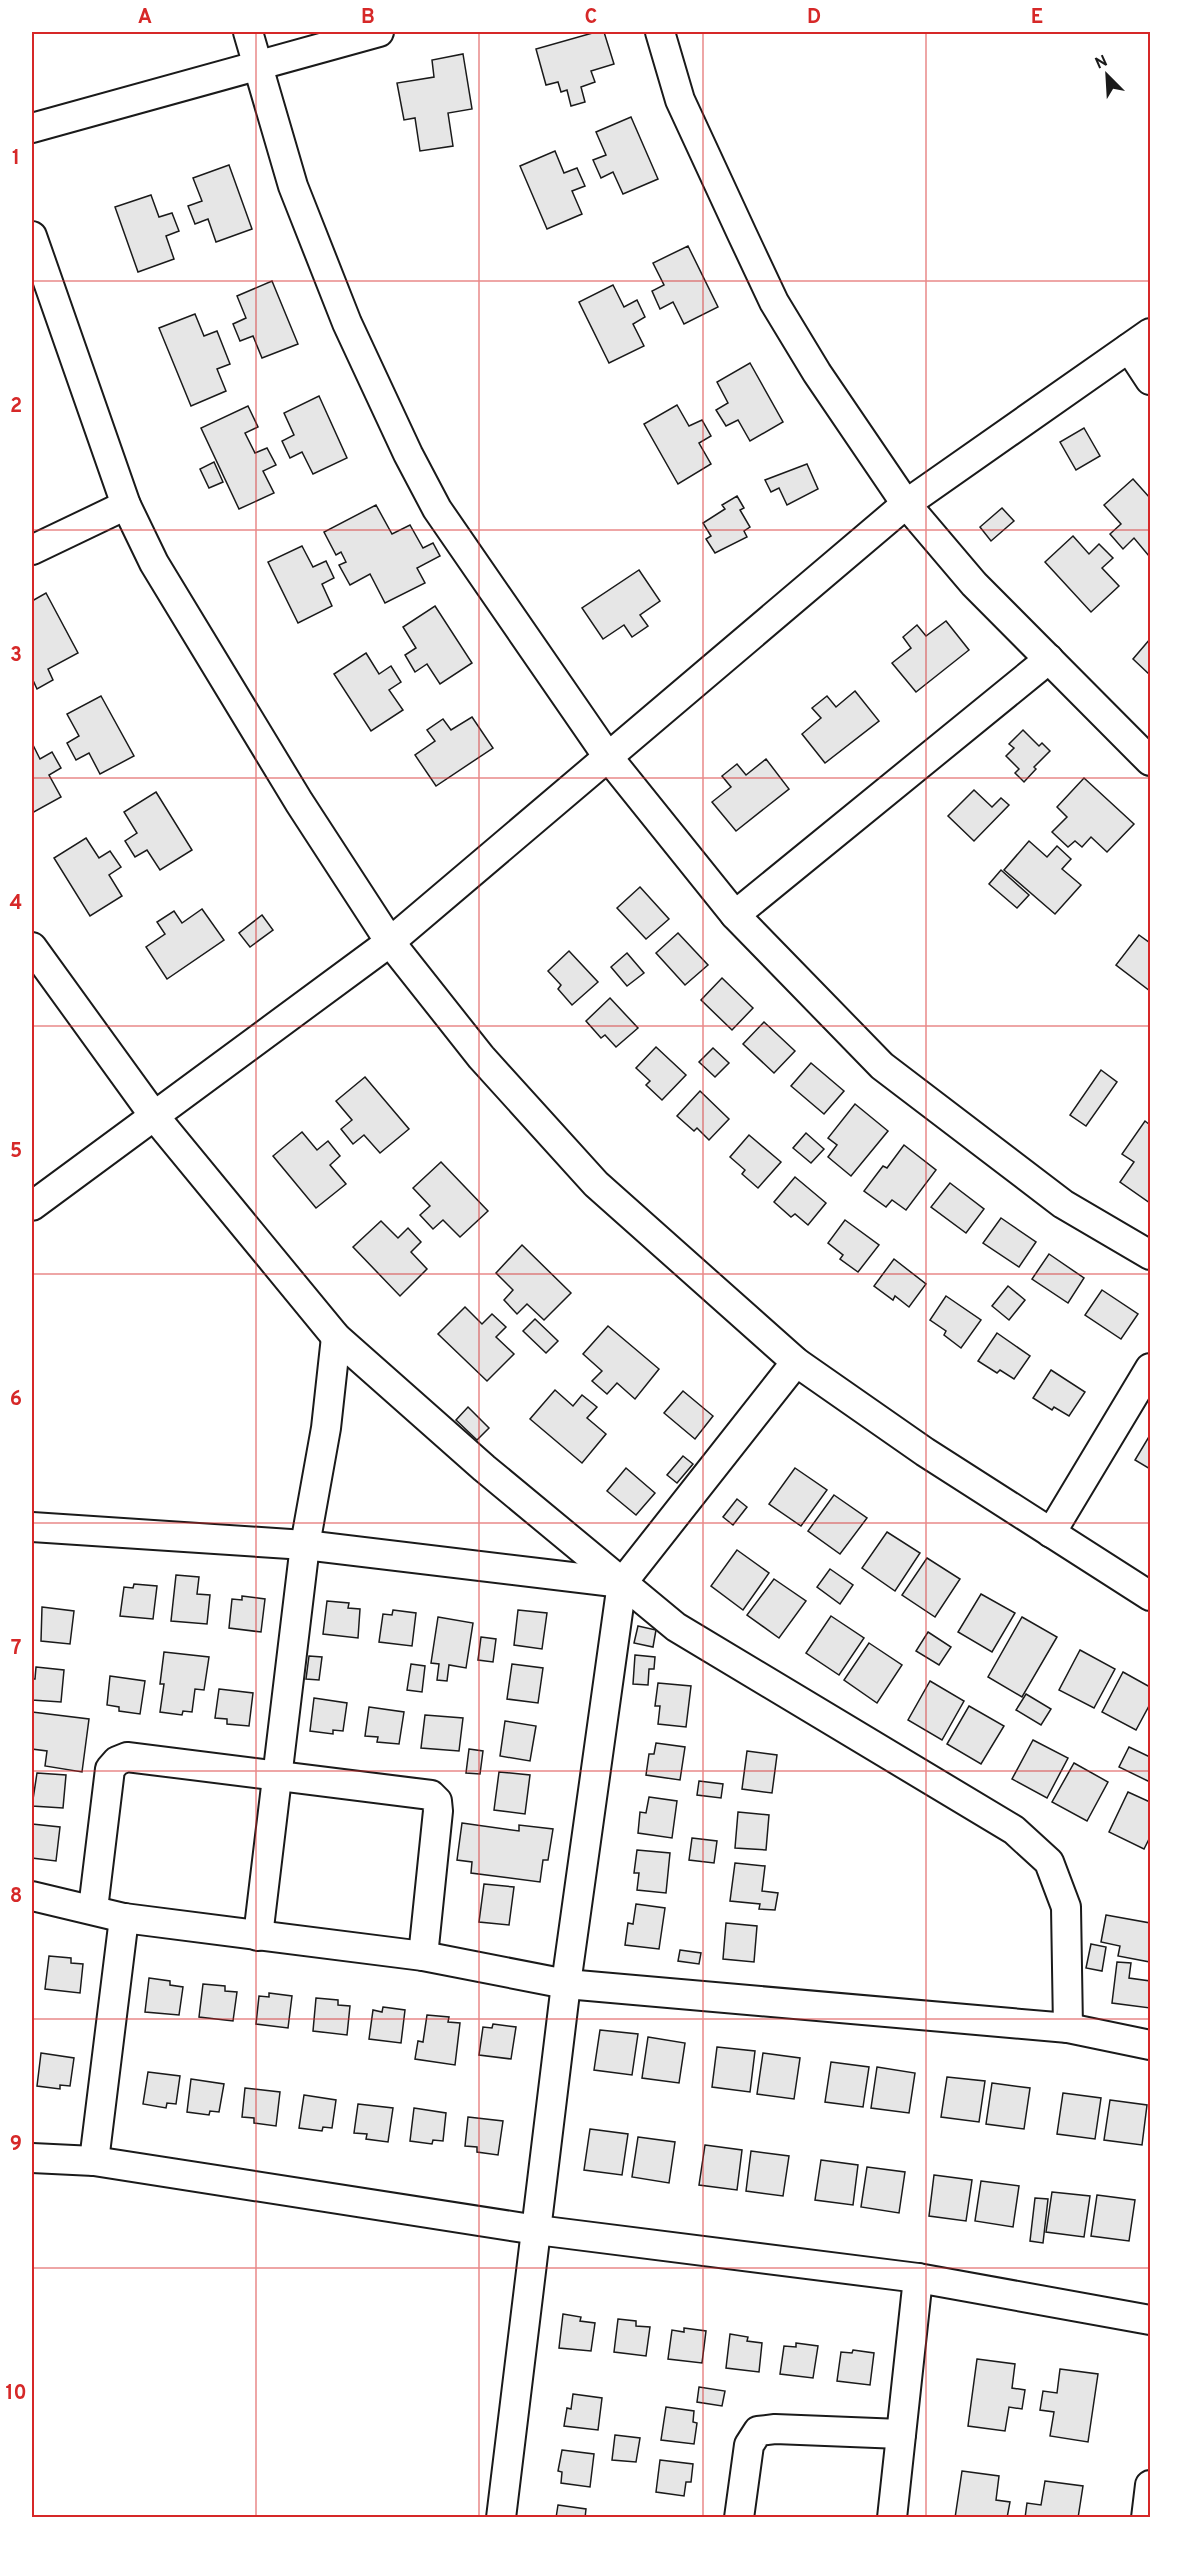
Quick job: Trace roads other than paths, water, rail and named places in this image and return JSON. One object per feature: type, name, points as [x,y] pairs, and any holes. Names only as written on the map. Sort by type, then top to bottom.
[{"type":"street","points":[[249,32],[292,186],[347,323],[408,454],[456,536],[608,757],[735,915],[882,1066],[1063,1204],[1150,1255]]},
{"type":"street","points":[[32,128],[379,32]]},
{"type":"street","points":[[660,32],[680,100],[774,302],[817,373],[906,504],[974,584],[1150,761]]},
{"type":"street","points":[[32,236],[126,505],[160,573],[299,802],[390,942],[481,1057],[596,1184],[796,1362],[925,1452],[1150,1596]]},
{"type":"street","points":[[32,1206],[390,942],[906,504],[1140,340],[1150,380]]},
{"type":"street","points":[[32,550],[126,505]]},
{"type":"street","points":[[735,915],[1049,659]]},
{"type":"street","points":[[32,946],[155,1117],[336,1337],[484,1467],[676,1627],[1014,1830],[1049,1862],[1066,1907],[1068,2028]]},
{"type":"street","points":[[258,1936],[305,1545],[326,1428],[336,1337]]},
{"type":"street","points":[[501,2517],[566,1984],[622,1583],[796,1362]]},
{"type":"street","points":[[1051,1533],[1150,1368]]},
{"type":"street","points":[[32,1527],[305,1545],[622,1583]]},
{"type":"street","points":[[93,1909],[110,1769],[117,1761],[127,1757],[431,1795],[437,1801],[423,1956]]},
{"type":"street","points":[[32,1896],[124,1918],[423,1956],[566,1984],[1068,2028],[1150,2045]]},
{"type":"street","points":[[94,2161],[124,1918]]},
{"type":"street","points":[[32,2158],[94,2161],[537,2230],[918,2278],[1150,2320]]},
{"type":"street","points":[[892,2517],[918,2278]]},
{"type":"street","points":[[739,2517],[749,2445],[758,2431],[775,2429],[901,2434]]},
{"type":"street","points":[[1146,2517],[1150,2485]]}]
